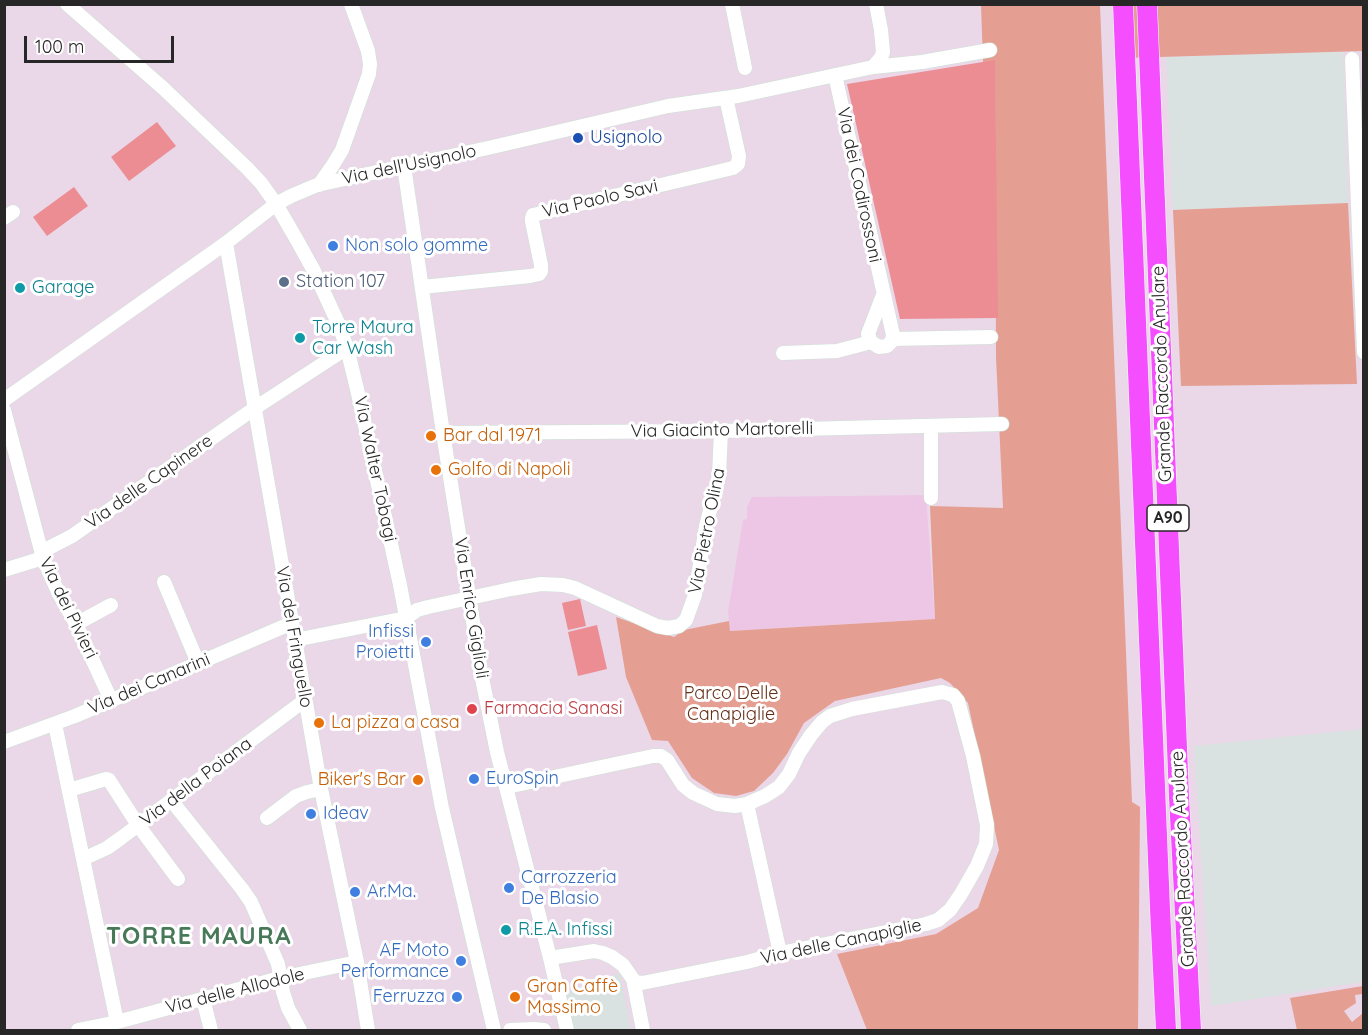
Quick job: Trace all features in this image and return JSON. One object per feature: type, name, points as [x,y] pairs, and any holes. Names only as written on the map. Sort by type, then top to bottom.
[{"type":"highway","name":"Grande Raccordo Anulare","points":[[1123,4],[1165,1026]]},
{"type":"highway","name":"Grande Raccordo Anulare","points":[[1147,4],[1191,1030]]},
{"type":"highway","points":[[1188,974],[1199,1008],[1200,1030]]},
{"type":"street","name":"Via Walter Tobagi","points":[[68,4],[163,88],[261,183],[276,204],[314,270],[338,323],[359,398],[406,618],[442,808],[495,1030]]},
{"type":"street","points":[[319,184],[342,150],[370,69],[366,44],[351,4]]},
{"type":"street","points":[[732,4],[745,68]]},
{"type":"street","points":[[873,67],[884,52],[876,4]]},
{"type":"street","name":"Via dell'Usignolo","points":[[4,400],[226,243],[276,204],[319,184],[659,108],[726,98],[873,67],[922,62],[990,50]]},
{"type":"street","points":[[1352,59],[1364,352]]},
{"type":"street","name":"Via dei Codirossoni","points":[[835,75],[892,339]]},
{"type":"street","name":"Via Paolo Savi","points":[[422,287],[538,274],[542,265],[532,222],[534,215],[734,168],[738,164],[739,156],[726,98]]},
{"type":"street","name":"Via Enrico Giglioli","points":[[404,166],[443,433],[486,699],[497,752],[567,1030]]},
{"type":"street","name":"Via del Fringuello","points":[[226,243],[321,789],[357,962],[368,1030]]},
{"type":"street","points":[[883,295],[868,337],[876,347],[885,347],[892,339],[991,337]]},
{"type":"street","points":[[783,353],[837,351],[871,342]]},
{"type":"street","name":"Via delle Capinere","points":[[4,570],[42,555],[72,536],[255,408],[346,348]]},
{"type":"street","name":"Via dei Pivieri","points":[[4,410],[42,555],[111,700]]},
{"type":"street","name":"Via Giacinto Martorelli","points":[[443,433],[721,431],[1002,424]]},
{"type":"street","points":[[931,426],[931,498]]},
{"type":"street","name":"Via Pietro Olina","points":[[469,598],[523,586],[563,585],[584,591],[657,626],[668,628],[679,626],[687,619],[695,595],[705,526],[719,480],[721,431]]},
{"type":"street","points":[[164,582],[198,663]]},
{"type":"street","points":[[295,640],[406,618],[417,610],[469,598]]},
{"type":"street","points":[[76,624],[111,605]]},
{"type":"street","name":"Via dei Canarini","points":[[4,742],[55,724],[292,623]]},
{"type":"street","name":"Via delle Canapiglie","points":[[633,979],[644,983],[938,920],[956,902],[987,844],[987,825],[973,756],[958,701],[949,693],[937,692],[830,716],[811,735],[779,787],[747,804]]},
{"type":"street","name":"Via della Poiana","points":[[83,859],[112,845],[305,700]]},
{"type":"street","points":[[55,724],[83,859],[126,1024]]},
{"type":"street","points":[[507,787],[661,756],[669,763],[683,785],[701,797],[710,802],[729,806],[747,804],[780,953]]},
{"type":"street","points":[[69,790],[110,780],[138,825],[178,879]]},
{"type":"street","points":[[267,818],[296,796],[321,789]]},
{"type":"street","points":[[171,800],[249,899],[274,956],[286,1003],[300,1030]]},
{"type":"street","points":[[550,958],[594,951],[612,957],[623,965],[633,979],[642,1030]]},
{"type":"street","name":"Via delle Allodole","points":[[78,1030],[126,1024],[203,999],[280,978],[357,962]]},
{"type":"street","points":[[203,999],[211,1030]]},
{"type":"street","points":[[510,1030],[544,1030]]},
{"type":"shaded area","points":[[1343,51],[1348,203],[1173,210],[1166,57]]},
{"type":"shaded area","points":[[995,60],[998,318],[900,319],[847,84]]},
{"type":"shaded area","points":[[157,122],[176,146],[129,181],[111,157]]},
{"type":"shaded area","points":[[74,187],[88,206],[47,236],[33,217]]},
{"type":"shaded area","points":[[926,495],[935,619],[730,631],[728,612],[743,520],[747,519],[747,507],[752,497]]},
{"type":"shaded area","points":[[580,599],[586,626],[568,630],[562,603]]},
{"type":"shaded area","points":[[597,625],[607,669],[578,676],[568,632]]},
{"type":"shaded area","points":[[1363,729],[1363,982],[1211,1006],[1194,746]]},
{"type":"shaded area","points":[[620,973],[631,1030],[574,1030],[565,994]]},
{"type":"green space","name":"Parco Delle Canapiglie","points":[[981,5],[1100,5],[1132,802],[1140,807],[1138,1030],[867,1030],[837,954],[936,934],[978,908],[999,850],[968,703],[950,683],[941,678],[835,701],[804,723],[787,754],[773,773],[754,791],[736,796],[714,793],[692,778],[668,741],[652,740],[626,677],[616,617],[674,637],[684,630],[729,621],[730,631],[935,619],[930,506],[1003,508],[996,357],[995,61],[983,62]]},
{"type":"green space","points":[[1123,5],[1363,5],[1363,51],[1125,58]]},
{"type":"green space","points":[[1348,203],[1357,384],[1181,386],[1173,210]]},
{"type":"green space","points":[[1363,986],[1363,994],[1355,995],[1356,1003],[1344,1011],[1352,1022],[1363,1013],[1363,1030],[1297,1030],[1290,998]]},
{"type":"place","name":"Usignolo","points":[[578,138]]},
{"type":"place","name":"Non solo gomme","points":[[333,246]]},
{"type":"place","name":"Station 107","points":[[284,282]]},
{"type":"place","name":"Garage","points":[[20,288]]},
{"type":"place","name":"Torre Maura Car Wash","points":[[300,338]]},
{"type":"place","name":"Bar dal 1971","points":[[431,436]]},
{"type":"place","name":"Golfo di Napoli","points":[[436,470]]},
{"type":"place","name":"Infissi Proietti","points":[[426,642]]},
{"type":"place","name":"Farmacia Sanasi","points":[[472,709]]},
{"type":"place","name":"La pizza a casa","points":[[319,723]]},
{"type":"place","name":"EuroSpin","points":[[474,779]]},
{"type":"place","name":"Biker's Bar","points":[[418,780]]},
{"type":"place","name":"Ideav","points":[[311,814]]},
{"type":"place","name":"Carrozzeria De Blasio","points":[[509,888]]},
{"type":"place","name":"Ar.Ma.","points":[[355,892]]},
{"type":"place","name":"R.E.A. Infissi","points":[[506,930]]},
{"type":"place","name":"AF Moto Performance","points":[[461,961]]},
{"type":"place","name":"Ferruzza","points":[[457,997]]},
{"type":"place","name":"Gran Caffè Massimo","points":[[515,997]]},
{"type":"district","name":"TORRE MAURA","points":[[199,937]]}]
